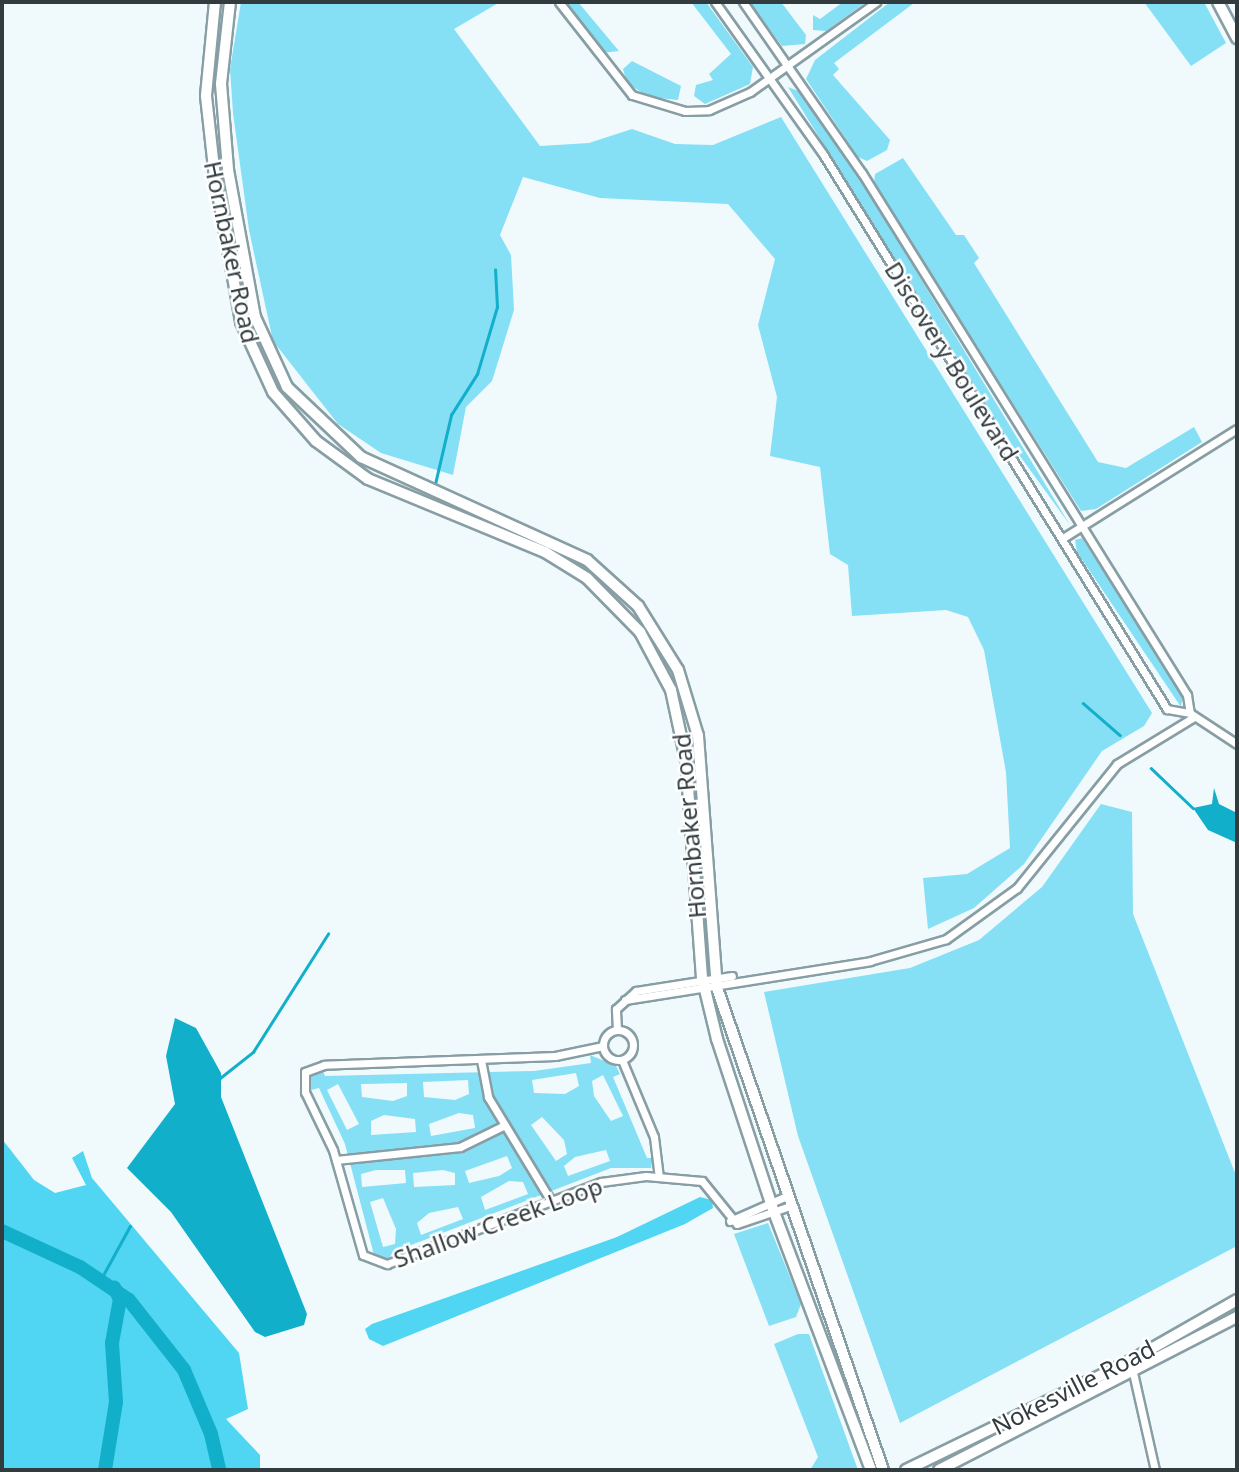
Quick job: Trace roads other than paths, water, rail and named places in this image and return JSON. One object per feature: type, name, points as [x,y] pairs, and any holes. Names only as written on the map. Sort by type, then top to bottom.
[{"type":"highway","points":[[1217,2],[1237,38]]},
{"type":"highway","name":"Nokesville Road","points":[[906,1470],[1130,1361],[1237,1300]]},
{"type":"highway","name":"Nokesville Road","points":[[939,1470],[1133,1374],[1237,1317]]},
{"type":"main road","name":"Hornbaker Road","points":[[215,2],[207,72],[210,144],[241,321],[260,370],[294,419],[349,467],[545,552],[605,592],[645,640],[671,690],[686,760],[703,982],[772,1207],[872,1470]]},
{"type":"main road","name":"Hornbaker Road","points":[[230,2],[221,84],[228,170],[255,317],[282,378],[308,412],[361,457],[568,548],[613,581],[647,618],[678,670],[698,736],[715,979],[788,1201],[883,1470]]},
{"type":"main road","points":[[496,533],[503,518]]},
{"type":"street","points":[[559,2],[620,85],[646,103],[709,110],[771,78],[876,2]]},
{"type":"street","name":"Discovery Boulevard","points":[[715,2],[771,78],[1063,538],[1167,709],[1192,715],[1237,744]]},
{"type":"street","name":"Discovery Boulevard","points":[[743,2],[790,64],[1082,526],[1186,695],[1192,715]]},
{"type":"street","points":[[1063,538],[1237,429]]},
{"type":"street","points":[[622,1060],[634,1044],[617,1030],[615,1014],[635,991],[903,954],[967,928],[1028,876],[1116,764],[1192,715]]},
{"type":"street","points":[[617,1030],[603,1046],[610,1058],[622,1060]]},
{"type":"street","name":"Shallow Creek Loop","points":[[603,1046],[481,1060],[313,1066],[303,1078],[304,1092],[336,1160],[360,1249],[377,1264],[601,1182],[659,1175],[702,1181],[719,1196],[730,1221],[788,1201]]},
{"type":"street","points":[[481,1060],[488,1097],[551,1201]]},
{"type":"street","points":[[622,1060],[654,1137],[659,1175]]},
{"type":"street","points":[[336,1160],[460,1147],[505,1125]]},
{"type":"street","points":[[1130,1361],[1155,1470]]},
{"type":"waterway","points":[[435,484],[451,415],[477,374],[497,307],[495,270]]},
{"type":"waterway","points":[[1083,703],[1120,735]]},
{"type":"waterway","points":[[1151,768],[1193,808]]},
{"type":"waterway","points":[[220,1078],[253,1052],[328,934]]},
{"type":"waterway","points":[[101,1279],[130,1226]]},
{"type":"waterway","points":[[2,1231],[80,1267],[129,1300],[184,1370],[211,1434],[219,1470]]},
{"type":"waterway","points":[[105,1470],[116,1402],[112,1343],[120,1299],[114,1287]]}]
